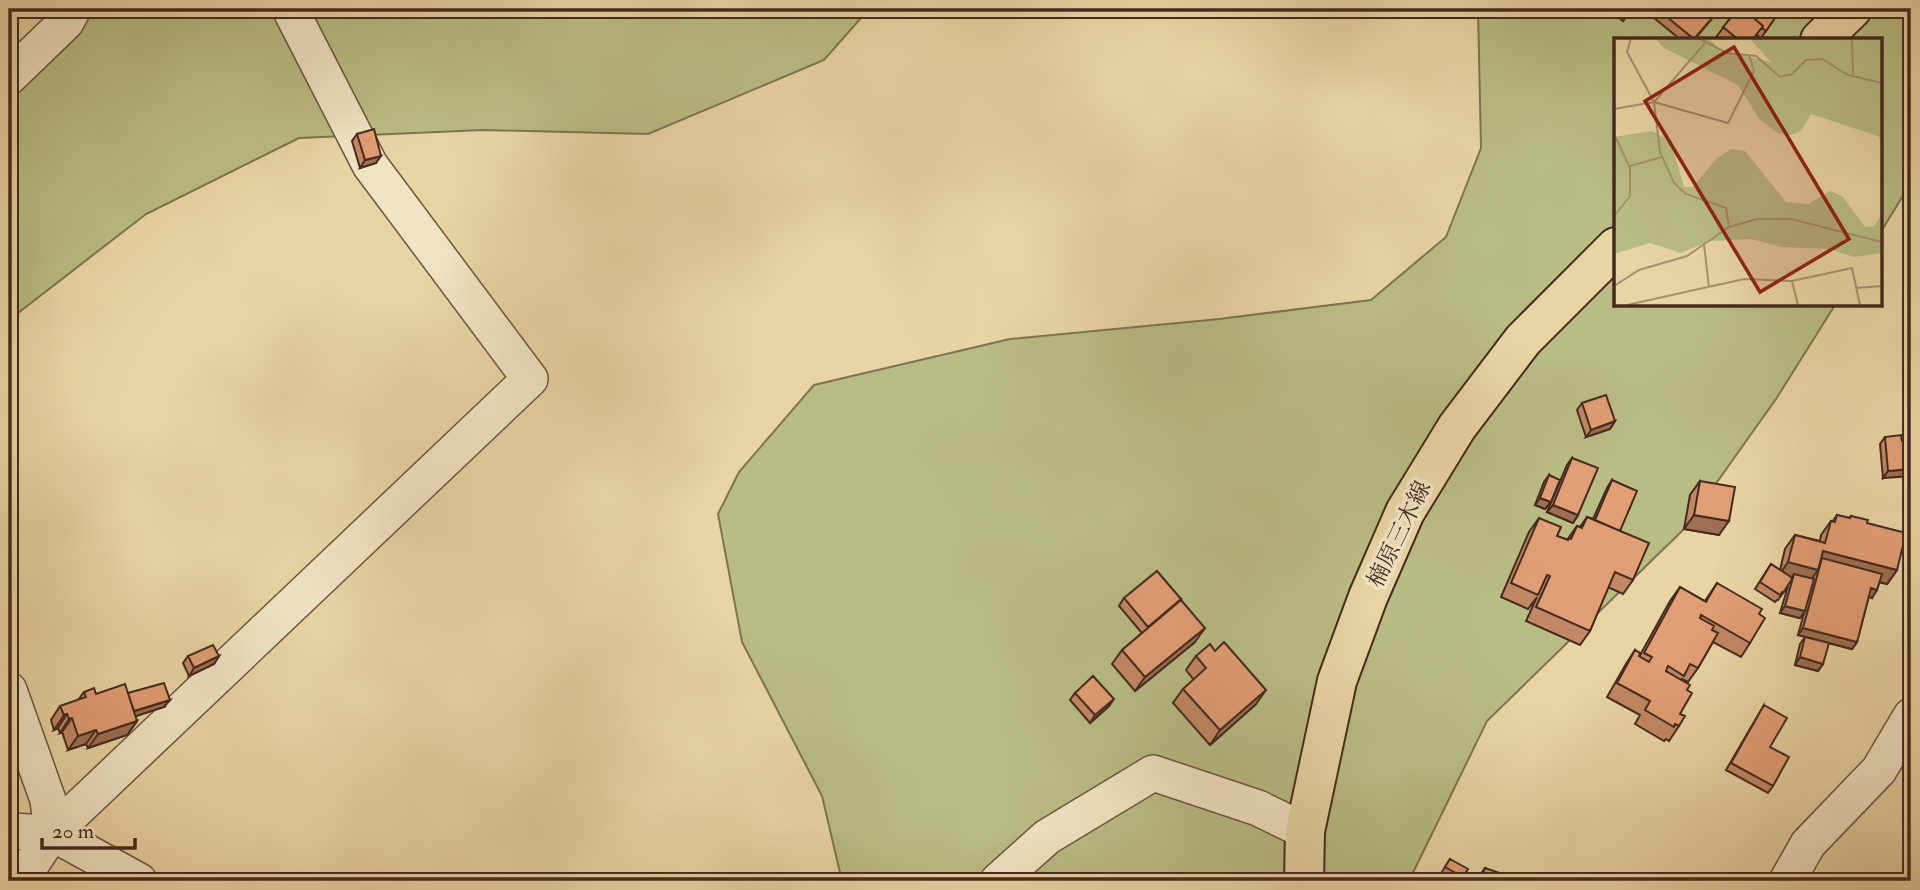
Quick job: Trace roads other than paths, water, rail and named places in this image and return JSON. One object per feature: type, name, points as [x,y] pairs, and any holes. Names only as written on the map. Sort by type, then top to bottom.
[{"type":"main road","points":[[1822,38],[1852,9]]},
{"type":"main road","name":"楠原三木線","points":[[1304,881],[1305,831],[1337,681],[1368,597],[1405,512],[1457,427],[1522,340],[1614,248]]},
{"type":"street","points":[[9,77],[66,22],[73,9]]},
{"type":"street","points":[[20,881],[52,833],[530,379],[370,164],[290,9]]},
{"type":"street","points":[[9,690],[48,800],[52,833]]},
{"type":"street","points":[[1787,881],[1808,844],[1879,770],[1911,716]]},
{"type":"street","points":[[998,881],[1047,837],[1153,773],[1258,808],[1305,831]]},
{"type":"street","points":[[9,831],[52,833],[139,881]]}]
